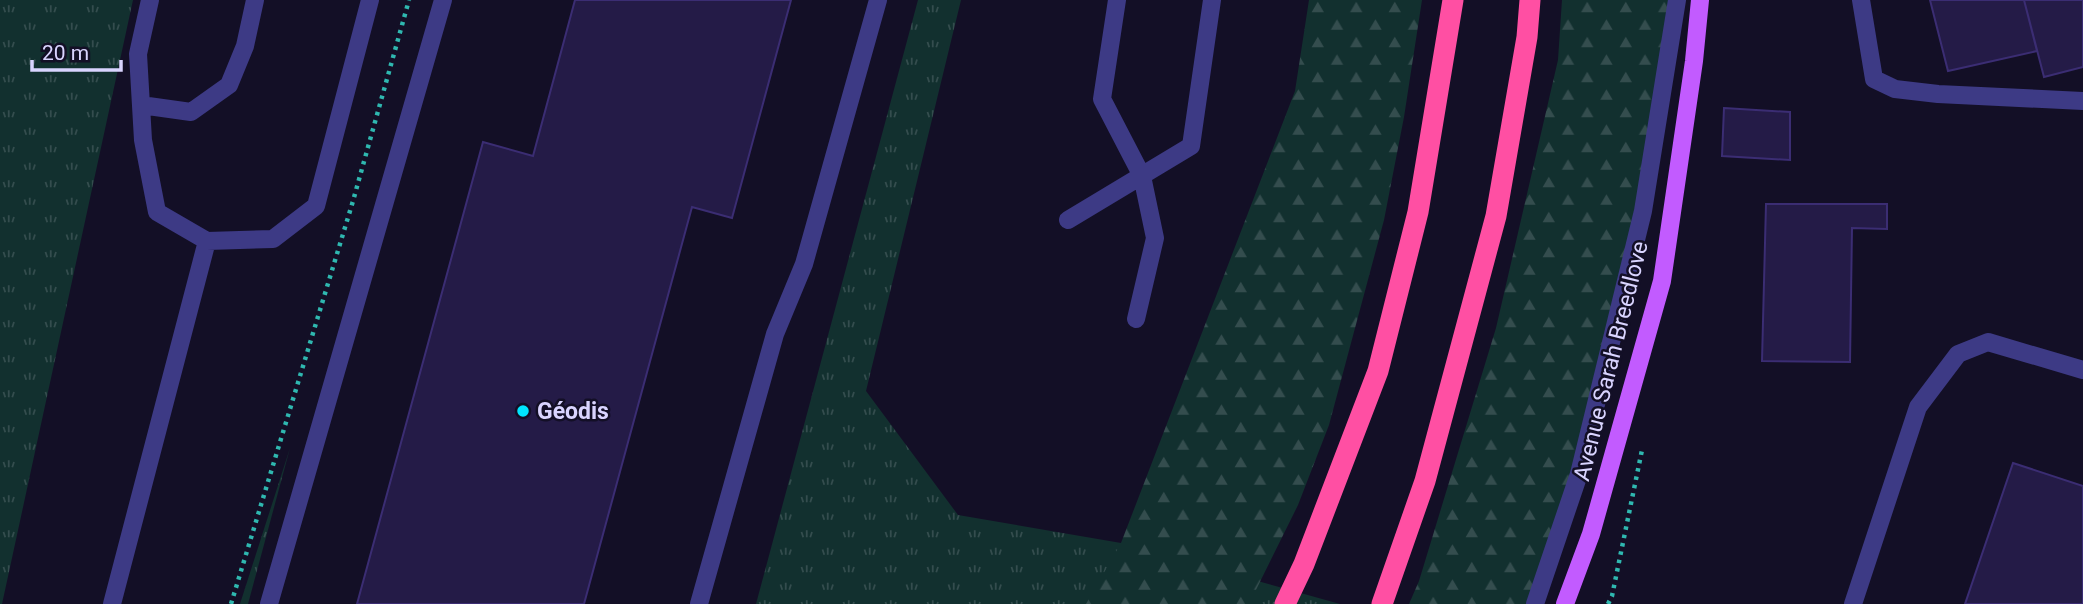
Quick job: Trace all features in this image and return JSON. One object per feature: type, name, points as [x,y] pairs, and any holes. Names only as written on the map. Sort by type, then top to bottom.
[{"type":"highway","points":[[1285,604],[1304,565],[1378,371],[1418,212],[1453,0]]},
{"type":"highway","points":[[1382,604],[1426,481],[1496,216],[1527,37],[1530,0]]},
{"type":"main road","name":"Avenue Sarah Breedlove","points":[[1564,604],[1591,534],[1662,281],[1694,61],[1700,0]]},
{"type":"lane","points":[[150,0],[138,54],[143,140],[157,212],[207,241],[273,239],[316,206],[370,0]]},
{"type":"lane","points":[[141,105],[191,112],[229,85],[244,46],[255,0]]},
{"type":"lane","points":[[269,604],[443,0]]},
{"type":"lane","points":[[699,604],[775,334],[804,264],[878,0]]},
{"type":"lane","points":[[1117,0],[1102,99],[1142,176],[1155,238],[1136,320]]},
{"type":"lane","points":[[1068,220],[1191,146],[1212,0]]},
{"type":"lane","points":[[1535,604],[1579,474],[1643,211],[1677,0]]},
{"type":"lane","points":[[1861,0],[1874,79],[1895,89],[1938,94],[2083,101]]},
{"type":"lane","points":[[112,604],[207,241]]},
{"type":"lane","points":[[1853,604],[1918,407],[1958,354],[1988,342],[2083,370]]},
{"type":"path","points":[[231,604],[353,201],[409,0]]},
{"type":"green space","points":[[0,0],[133,0],[2,604],[0,604]]},
{"type":"green space","points":[[918,0],[961,0],[866,391],[958,515],[1121,543],[1340,604],[756,604]]},
{"type":"green space","points":[[1309,0],[1422,0],[1404,117],[1384,220],[1329,425],[1298,505],[1249,604],[1086,604],[1121,543],[1295,91]]},
{"type":"green space","points":[[1562,0],[1677,0],[1643,211],[1535,604],[1409,604],[1419,581],[1496,328],[1558,60]]},
{"type":"green space","points":[[290,448],[248,604],[240,604]]},
{"type":"building","name":"Géodis","points":[[575,0],[791,0],[732,218],[692,207],[584,604],[357,604],[483,142],[533,156]]},
{"type":"building","points":[[1930,0],[2024,0],[2037,51],[1948,71]]},
{"type":"building","points":[[2024,0],[2083,0],[2083,67],[2044,77]]},
{"type":"building","points":[[1724,108],[1790,112],[1790,160],[1722,156]]},
{"type":"building","points":[[1766,204],[1887,204],[1887,229],[1852,228],[1850,362],[1762,361]]},
{"type":"building","points":[[2013,463],[2083,486],[2083,604],[1965,604]]},
{"type":"place","name":"Géodis","points":[[523,411]]}]
